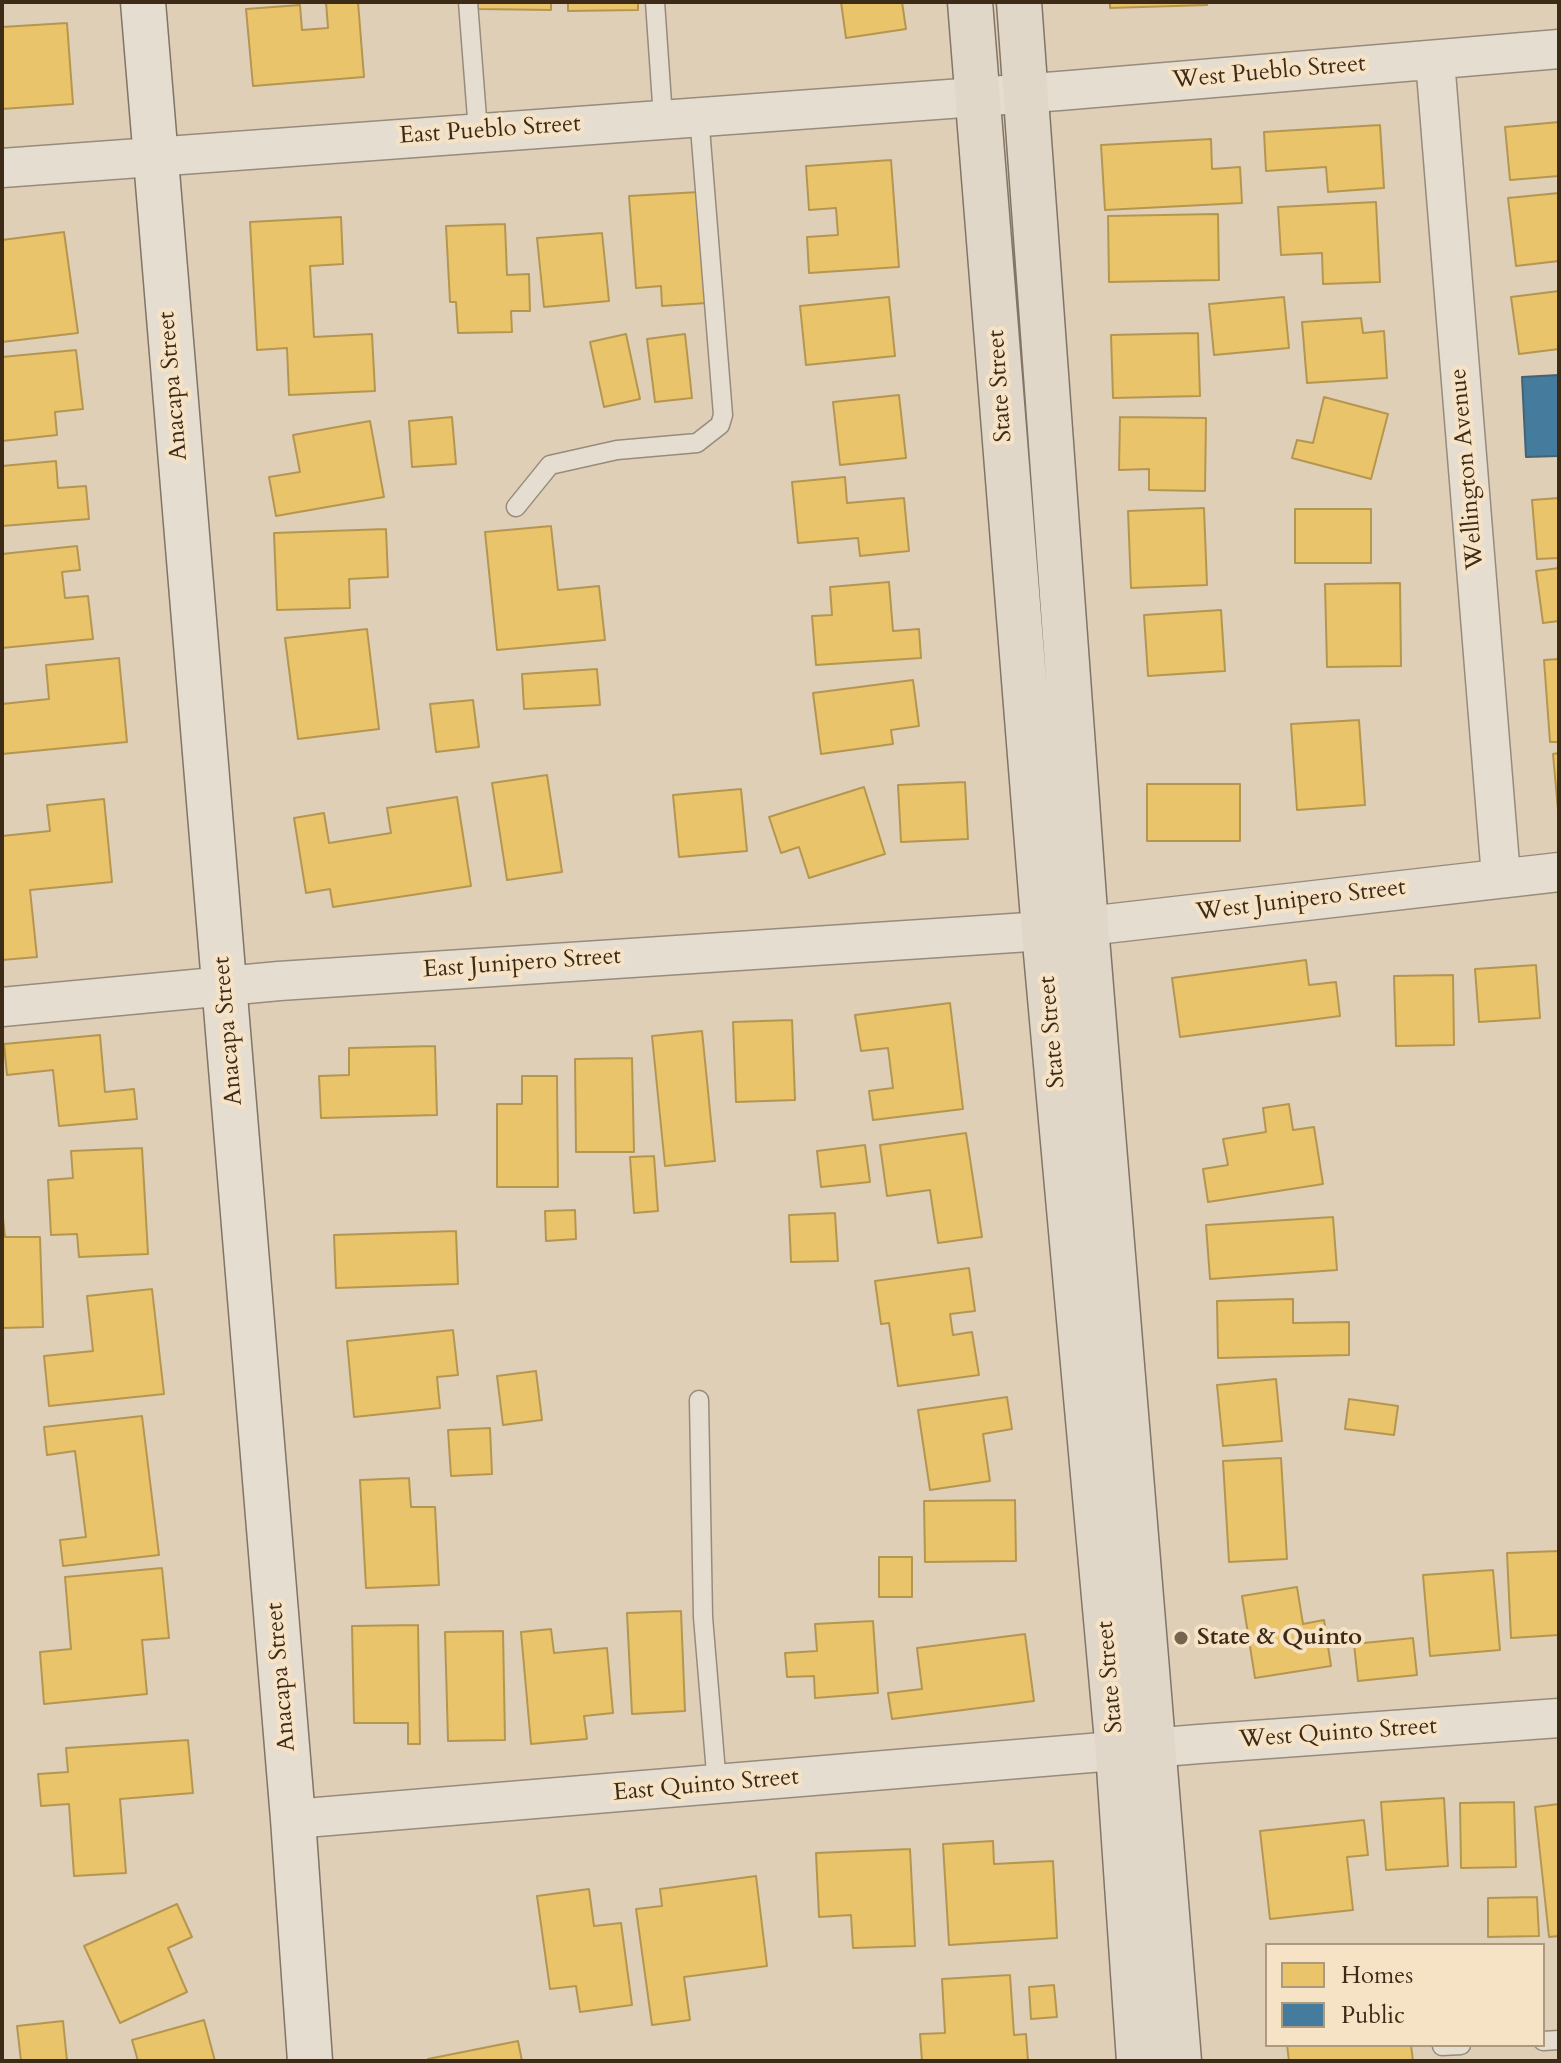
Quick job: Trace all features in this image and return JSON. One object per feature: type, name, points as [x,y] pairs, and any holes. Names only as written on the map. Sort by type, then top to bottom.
[{"type":"main road","name":"State Street","points":[[970,2],[979,95],[1034,504]]},
{"type":"main road","name":"State Street","points":[[1019,2],[1027,92],[1034,504],[1065,928],[1136,1751],[1179,2061]]},
{"type":"main road","name":"State Street","points":[[1136,1751],[1139,2061]]},
{"type":"street","name":"Anacapa Street","points":[[143,2],[226,987],[310,2061]]},
{"type":"street","name":"West Pueblo Street","points":[[979,95],[1559,49]]},
{"type":"street","name":"Wellington Avenue","points":[[1435,60],[1501,877]]},
{"type":"street","name":"East Pueblo Street","points":[[2,168],[979,95]]},
{"type":"street","name":"West Junipero Street","points":[[1065,928],[1559,872]]},
{"type":"street","name":"East Junipero Street","points":[[2,1007],[226,987],[1065,928]]},
{"type":"street","name":"West Quinto Street","points":[[1136,1751],[1559,1718]]},
{"type":"street","name":"East Quinto Street","points":[[293,1819],[1136,1751]]},
{"type":"lane","points":[[468,2],[478,131]]},
{"type":"lane","points":[[516,507],[550,465],[617,450],[697,443],[720,425],[723,415],[681,116],[655,2]]},
{"type":"lane","points":[[699,1400],[703,1617],[717,1785]]},
{"type":"building: Homes","points":[[326,2],[358,2],[364,77],[253,86],[246,9],[300,5],[302,30],[328,28]]},
{"type":"building: Homes","points":[[476,2],[551,2],[551,10],[477,9]]},
{"type":"building: Homes","points":[[568,2],[638,2],[638,10],[568,11]]},
{"type":"building: Homes","points":[[841,2],[902,2],[906,29],[846,38]]},
{"type":"building: Homes","points":[[1110,2],[1207,2],[1207,5],[1110,8]]},
{"type":"building: Homes","points":[[67,23],[73,104],[2,109],[2,27]]},
{"type":"building: Homes","points":[[1559,122],[1559,176],[1510,180],[1505,127]]},
{"type":"building: Homes","points":[[1380,125],[1384,188],[1328,192],[1326,167],[1266,171],[1264,132]]},
{"type":"building: Homes","points":[[1211,139],[1212,169],[1240,167],[1242,203],[1105,210],[1101,145]]},
{"type":"building: Homes","points":[[891,160],[899,267],[809,273],[807,237],[838,235],[836,208],[809,210],[806,166]]},
{"type":"building: Homes","points":[[699,192],[707,303],[662,306],[661,286],[636,288],[629,196]]},
{"type":"building: Homes","points":[[1559,193],[1559,261],[1516,266],[1508,198]]},
{"type":"building: Homes","points":[[1376,202],[1380,282],[1323,284],[1322,253],[1281,255],[1278,207]]},
{"type":"building: Homes","points":[[1218,214],[1219,280],[1109,282],[1108,216]]},
{"type":"building: Homes","points":[[341,217],[343,264],[310,266],[314,337],[372,334],[375,391],[289,395],[287,348],[257,350],[250,222]]},
{"type":"building: Homes","points":[[505,224],[507,275],[529,274],[530,311],[511,311],[512,332],[458,333],[456,302],[450,302],[446,226]]},
{"type":"building: Homes","points":[[64,232],[78,333],[2,342],[2,240]]},
{"type":"building: Homes","points":[[602,233],[609,301],[544,307],[537,238]]},
{"type":"building: Homes","points":[[1559,291],[1559,349],[1519,354],[1511,297]]},
{"type":"building: Homes","points":[[889,297],[895,356],[806,365],[800,306]]},
{"type":"building: Homes","points":[[1284,297],[1289,348],[1214,355],[1209,304]]},
{"type":"building: Homes","points":[[1361,318],[1363,333],[1384,331],[1387,378],[1307,383],[1302,322]]},
{"type":"building: Homes","points":[[1198,333],[1200,396],[1113,398],[1111,335]]},
{"type":"building: Homes","points":[[626,334],[640,399],[604,407],[590,342]]},
{"type":"building: Homes","points":[[685,334],[692,398],[655,402],[647,339]]},
{"type":"building: Homes","points":[[76,350],[83,409],[55,412],[57,435],[2,441],[2,357]]},
{"type":"building: Homes","points":[[899,395],[906,458],[840,465],[833,402]]},
{"type":"building: Homes","points":[[1324,397],[1388,414],[1371,479],[1292,458],[1297,440],[1313,443]]},
{"type":"building: Homes","points":[[452,417],[456,464],[412,467],[409,421]]},
{"type":"building: Homes","points":[[1120,417],[1206,418],[1205,491],[1149,490],[1149,469],[1119,470]]},
{"type":"building: Homes","points":[[370,421],[384,497],[276,516],[269,477],[300,472],[293,435]]},
{"type":"building: Homes","points":[[56,461],[58,488],[86,486],[89,519],[2,526],[2,466]]},
{"type":"building: Homes","points":[[845,477],[847,503],[904,498],[909,551],[860,556],[858,538],[798,543],[792,482]]},
{"type":"building: Homes","points":[[1559,498],[1559,558],[1537,559],[1532,500]]},
{"type":"building: Homes","points":[[1204,508],[1207,585],[1131,588],[1128,511]]},
{"type":"building: Homes","points":[[1295,509],[1371,509],[1371,563],[1295,563]]},
{"type":"building: Homes","points":[[551,526],[558,590],[599,586],[605,640],[497,650],[485,532]]},
{"type":"building: Homes","points":[[386,529],[388,577],[349,579],[350,608],[277,610],[274,533]]},
{"type":"building: Homes","points":[[77,546],[80,570],[62,572],[65,598],[88,596],[93,639],[2,648],[2,554]]},
{"type":"building: Homes","points":[[1559,568],[1559,621],[1543,623],[1536,571]]},
{"type":"building: Homes","points":[[889,582],[893,631],[919,629],[921,658],[816,665],[812,616],[832,615],[830,587]]},
{"type":"building: Homes","points":[[1400,583],[1401,666],[1327,667],[1325,584]]},
{"type":"building: Homes","points":[[1221,610],[1225,671],[1148,676],[1144,615]]},
{"type":"building: Homes","points":[[367,629],[379,729],[298,739],[285,638]]},
{"type":"building: Homes","points":[[119,658],[127,742],[2,754],[2,704],[49,699],[46,665]]},
{"type":"building: Homes","points":[[1559,659],[1559,742],[1550,742],[1544,660]]},
{"type":"building: Homes","points":[[597,669],[600,705],[524,709],[522,674]]},
{"type":"building: Homes","points":[[913,680],[919,726],[891,730],[893,744],[821,754],[813,693]]},
{"type":"building: Homes","points":[[473,700],[479,747],[436,752],[430,704]]},
{"type":"building: Homes","points":[[1359,720],[1365,805],[1297,810],[1291,724]]},
{"type":"building: Homes","points":[[1559,753],[1559,821],[1553,754]]},
{"type":"building: Homes","points":[[547,775],[562,872],[507,880],[492,783]]},
{"type":"building: Homes","points":[[965,782],[968,839],[901,842],[898,785]]},
{"type":"building: Homes","points":[[1147,784],[1240,784],[1240,841],[1147,841]]},
{"type":"building: Homes","points":[[864,787],[885,854],[809,878],[799,847],[781,853],[769,817]]},
{"type":"building: Homes","points":[[741,789],[747,851],[679,857],[673,795]]},
{"type":"building: Homes","points":[[457,797],[471,886],[333,907],[330,889],[306,893],[294,818],[324,813],[329,843],[391,833],[387,808]]},
{"type":"building: Homes","points":[[104,799],[112,882],[30,890],[37,957],[2,960],[2,836],[50,831],[47,805]]},
{"type":"building: Homes","points":[[1306,960],[1309,985],[1336,982],[1340,1016],[1180,1037],[1172,978]]},
{"type":"building: Homes","points":[[1536,965],[1540,1018],[1479,1022],[1475,969]]},
{"type":"building: Homes","points":[[1453,975],[1454,1045],[1396,1046],[1394,976]]},
{"type":"building: Homes","points":[[950,1003],[963,1109],[873,1120],[869,1091],[893,1088],[888,1048],[861,1051],[855,1015]]},
{"type":"building: Homes","points":[[792,1020],[795,1100],[736,1102],[733,1022]]},
{"type":"building: Homes","points":[[702,1031],[715,1161],[665,1166],[652,1036]]},
{"type":"building: Homes","points":[[100,1035],[105,1092],[134,1089],[137,1119],[59,1126],[53,1070],[7,1075],[4,1044]]},
{"type":"building: Homes","points":[[435,1046],[437,1115],[321,1118],[319,1076],[349,1075],[349,1048]]},
{"type":"building: Homes","points":[[632,1058],[634,1152],[576,1152],[575,1059]]},
{"type":"building: Homes","points":[[522,1076],[557,1076],[558,1187],[497,1187],[497,1104],[522,1104]]},
{"type":"building: Homes","points":[[1289,1104],[1293,1130],[1314,1127],[1323,1184],[1208,1202],[1203,1169],[1228,1165],[1223,1139],[1266,1132],[1263,1108]]},
{"type":"building: Homes","points":[[966,1133],[982,1237],[938,1243],[930,1190],[887,1196],[880,1145]]},
{"type":"building: Homes","points":[[865,1145],[870,1182],[821,1187],[817,1151]]},
{"type":"building: Homes","points":[[142,1148],[148,1254],[79,1257],[77,1234],[51,1235],[48,1180],[73,1178],[71,1151]]},
{"type":"building: Homes","points":[[654,1156],[658,1211],[634,1213],[630,1157]]},
{"type":"building: Homes","points":[[2,1209],[5,1237],[40,1237],[43,1327],[2,1328]]},
{"type":"building: Homes","points":[[575,1210],[576,1239],[546,1241],[545,1211]]},
{"type":"building: Homes","points":[[835,1213],[838,1261],[791,1262],[789,1215]]},
{"type":"building: Homes","points":[[1333,1217],[1337,1270],[1210,1279],[1206,1225]]},
{"type":"building: Homes","points":[[456,1231],[458,1284],[336,1288],[334,1235]]},
{"type":"building: Homes","points":[[969,1268],[975,1311],[950,1314],[953,1335],[972,1332],[979,1375],[898,1386],[889,1323],[881,1324],[875,1281]]},
{"type":"building: Homes","points":[[152,1289],[164,1394],[49,1406],[44,1356],[93,1351],[87,1296]]},
{"type":"building: Homes","points":[[1293,1299],[1293,1323],[1349,1322],[1349,1355],[1218,1358],[1217,1301]]},
{"type":"building: Homes","points":[[453,1330],[458,1375],[437,1377],[440,1408],[354,1417],[347,1341]]},
{"type":"building: Homes","points":[[536,1371],[542,1420],[503,1425],[497,1376]]},
{"type":"building: Homes","points":[[1276,1379],[1282,1441],[1223,1446],[1217,1385]]},
{"type":"building: Homes","points":[[1007,1397],[1012,1429],[983,1434],[990,1481],[930,1490],[918,1410]]},
{"type":"building: Homes","points":[[1349,1399],[1398,1406],[1394,1435],[1345,1429]]},
{"type":"building: Homes","points":[[142,1416],[159,1555],[63,1566],[60,1540],[86,1537],[75,1451],[47,1455],[44,1427]]},
{"type":"building: Homes","points":[[490,1428],[492,1474],[451,1476],[448,1430]]},
{"type":"building: Homes","points":[[1281,1458],[1287,1559],[1229,1562],[1223,1461]]},
{"type":"building: Homes","points":[[409,1478],[411,1507],[435,1507],[439,1585],[366,1588],[360,1480]]},
{"type":"building: Homes","points":[[1015,1500],[1016,1561],[925,1562],[924,1501]]},
{"type":"building: Homes","points":[[1559,1551],[1559,1635],[1511,1638],[1507,1553]]},
{"type":"building: Homes","points":[[879,1557],[912,1557],[912,1597],[879,1597]]},
{"type":"building: Homes","points":[[162,1568],[169,1638],[142,1640],[147,1694],[44,1704],[40,1652],[71,1649],[65,1577]]},
{"type":"building: Homes","points":[[1493,1570],[1500,1650],[1430,1656],[1423,1575]]},
{"type":"building: Homes","points":[[1297,1587],[1303,1624],[1324,1620],[1331,1666],[1255,1678],[1242,1596]]},
{"type":"building: Homes","points":[[681,1611],[685,1711],[632,1714],[627,1613]]},
{"type":"building: Homes","points":[[873,1621],[878,1693],[815,1698],[814,1676],[787,1677],[785,1653],[817,1651],[815,1624]]},
{"type":"building: Homes","points":[[418,1625],[420,1744],[408,1744],[408,1723],[354,1723],[352,1626]]},
{"type":"building: Homes","points":[[551,1629],[554,1653],[607,1648],[613,1713],[584,1716],[587,1739],[531,1744],[521,1632]]},
{"type":"building: Homes","points":[[503,1631],[505,1740],[448,1741],[445,1632]]},
{"type":"building: Homes","points":[[1025,1634],[1034,1701],[892,1719],[888,1693],[922,1689],[917,1648]]},
{"type":"building: Homes","points":[[1413,1638],[1417,1675],[1358,1681],[1354,1644]]},
{"type":"building: Homes","points":[[188,1740],[193,1793],[120,1799],[126,1873],[74,1876],[69,1804],[41,1806],[38,1774],[68,1772],[66,1748]]},
{"type":"building: Homes","points":[[1444,1798],[1448,1866],[1386,1870],[1381,1802]]},
{"type":"building: Homes","points":[[1514,1802],[1516,1867],[1461,1868],[1460,1803]]},
{"type":"building: Homes","points":[[1559,1804],[1559,1936],[1549,1937],[1535,1807]]},
{"type":"building: Homes","points":[[1364,1820],[1368,1855],[1347,1857],[1353,1910],[1270,1919],[1260,1831]]},
{"type":"building: Homes","points":[[993,1841],[994,1864],[1053,1861],[1057,1938],[949,1945],[943,1844]]},
{"type":"building: Homes","points":[[910,1849],[915,1946],[853,1948],[851,1915],[819,1917],[816,1853]]},
{"type":"building: Homes","points":[[756,1876],[767,1966],[684,1977],[690,2020],[652,2025],[636,1909],[662,1906],[660,1889]]},
{"type":"building: Homes","points":[[589,1889],[594,1926],[621,1923],[632,2005],[580,2012],[576,1986],[550,1989],[537,1896]]},
{"type":"building: Homes","points":[[1537,1897],[1539,1936],[1488,1937],[1488,1898]]},
{"type":"building: Homes","points":[[177,1904],[192,1937],[168,1948],[187,1992],[120,2023],[84,1946]]},
{"type":"building: Homes","points":[[1010,1975],[1014,2035],[1026,2034],[1028,2061],[922,2061],[920,2034],[945,2033],[942,1979]]},
{"type":"building: Homes","points":[[1054,1985],[1057,2017],[1031,2019],[1029,1987]]},
{"type":"building: Homes","points":[[204,2020],[215,2061],[138,2061],[132,2040]]},
{"type":"building: Homes","points":[[63,2021],[67,2061],[21,2061],[17,2026]]},
{"type":"building: Homes","points":[[518,2041],[522,2061],[428,2061],[428,2059]]},
{"type":"building: Homes","points":[[1287,2047],[1411,2047],[1413,2061],[1289,2061]]},
{"type":"building: Public","points":[[1559,375],[1559,456],[1526,457],[1522,377]]},
{"type":"place","name":"State & Quinto","points":[[1181,1638]]}]
